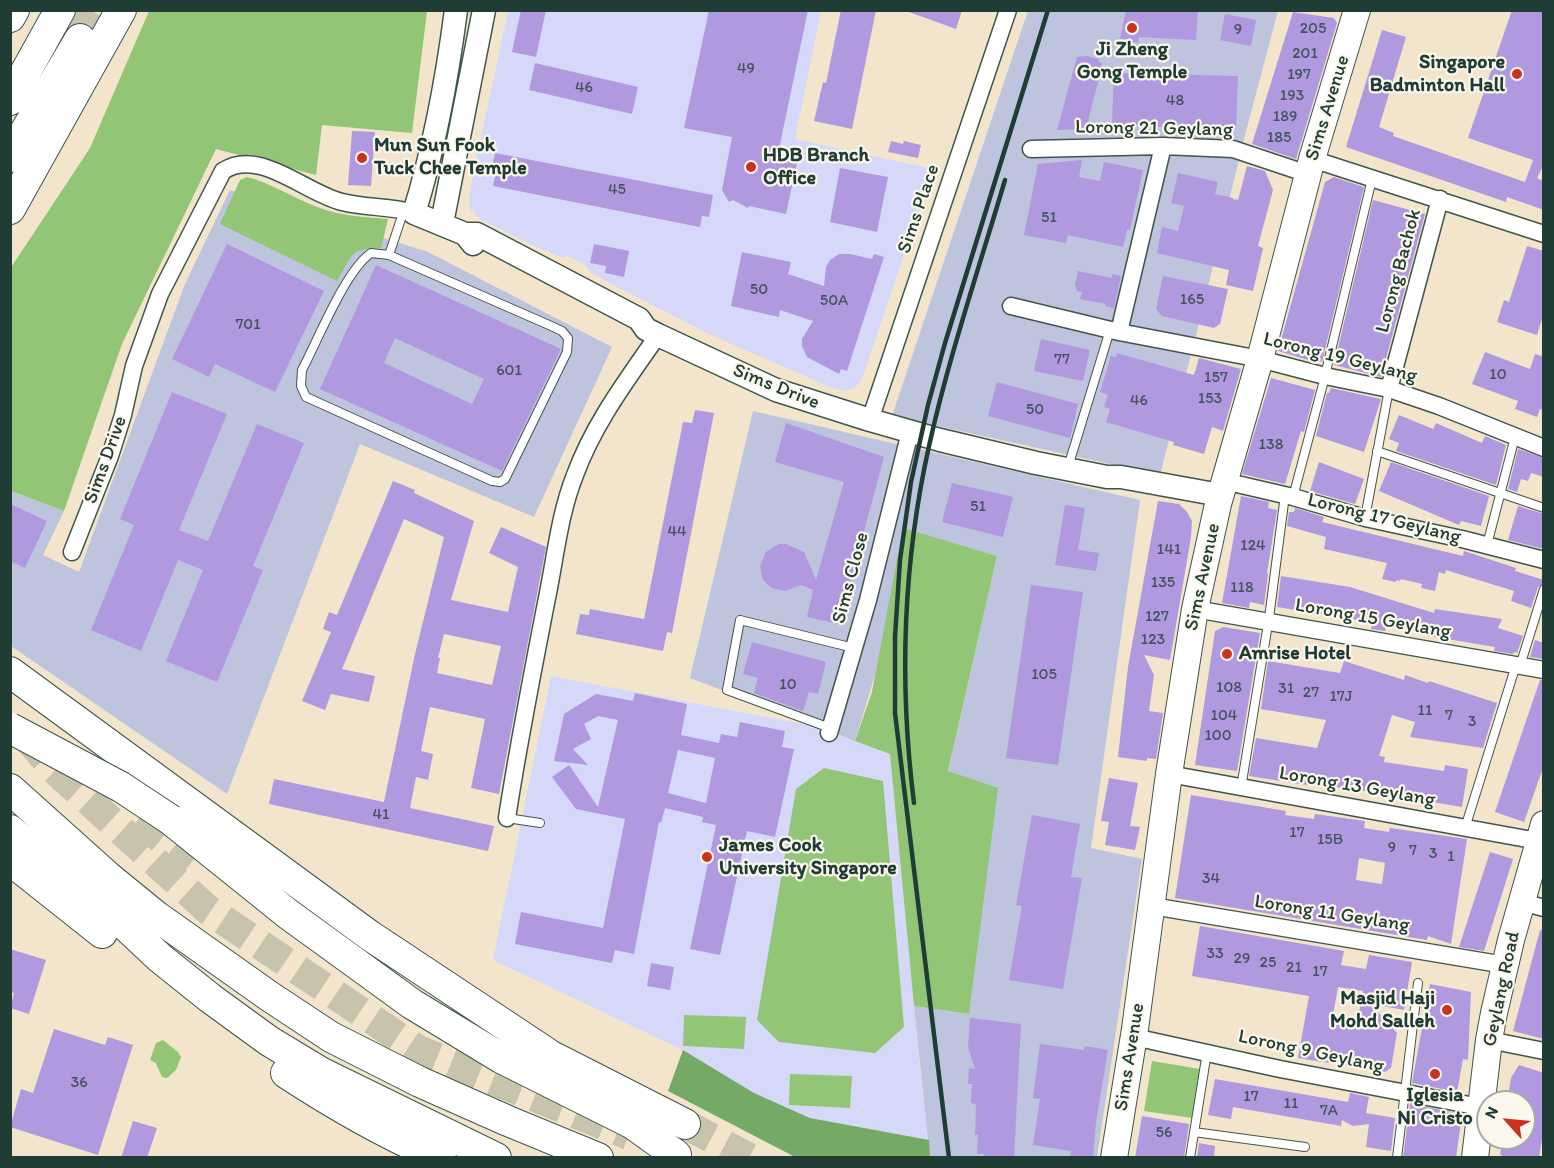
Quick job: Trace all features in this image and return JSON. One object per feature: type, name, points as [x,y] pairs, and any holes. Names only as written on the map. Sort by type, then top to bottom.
[{"type":"highway","points":[[10,17],[14,10]]},
{"type":"highway","points":[[10,100],[60,10]]},
{"type":"highway","points":[[10,209],[121,10]]},
{"type":"highway","points":[[10,157],[80,39]]},
{"type":"highway","points":[[10,672],[369,935],[547,1053]]},
{"type":"highway","points":[[10,728],[121,787],[171,820],[197,854],[288,914],[412,1004],[501,1058],[633,1124],[679,1156]]},
{"type":"highway","points":[[10,789],[107,876],[156,916],[260,990],[332,1037],[420,1082],[598,1158]]},
{"type":"highway","points":[[10,831],[127,927],[160,958]]},
{"type":"highway","points":[[10,854],[160,958],[252,1029],[322,1073],[496,1158]]},
{"type":"highway","points":[[197,854],[235,862],[471,1015],[685,1124]]},
{"type":"highway","points":[[10,860],[249,1048],[321,1096],[441,1158]]},
{"type":"main road","name":"Sims Avenue","points":[[1114,1158],[1134,1037],[1169,774],[1195,609],[1221,494],[1260,359],[1310,166],[1357,10]]},
{"type":"main road","name":"Geylang Road","points":[[1482,1090],[1489,1040],[1505,965],[1533,905],[1541,833]]},
{"type":"main road","name":"Geylang Road","points":[[1474,1158],[1476,1141]]},
{"type":"street","points":[[409,211],[433,144],[449,63],[456,10]]},
{"type":"street","points":[[442,223],[484,10]]},
{"type":"street","name":"Sims Place","points":[[870,420],[1008,10]]},
{"type":"street","points":[[1114,331],[1163,146]]},
{"type":"street","name":"Lorong 21 Geylang","points":[[1031,149],[1163,146],[1233,149],[1372,178],[1544,234]]},
{"type":"street","name":"Sims Drive","points":[[72,552],[110,456],[123,415],[134,366],[160,294],[223,171],[232,165],[255,164],[341,202],[409,211],[442,223],[465,234],[474,245],[633,328],[652,332],[776,390],[910,432]]},
{"type":"street","name":"Lorong Bachok","points":[[1389,389],[1440,199]]},
{"type":"street","name":"Lorong 19 Geylang","points":[[1011,306],[1114,331],[1260,359],[1325,376],[1389,389],[1439,406],[1544,448]]},
{"type":"street","points":[[507,818],[514,770],[561,526],[574,476],[588,444],[652,332]]},
{"type":"street","name":"Lorong 17 Geylang","points":[[910,432],[1107,477],[1121,477],[1221,494],[1289,496],[1365,518],[1544,560]]},
{"type":"street","name":"Sims Close","points":[[830,731],[910,432]]},
{"type":"street","name":"Lorong 15 Geylang","points":[[1195,609],[1544,670]]},
{"type":"street","name":"Lorong 13 Geylang","points":[[1169,774],[1465,828],[1541,833]]},
{"type":"street","name":"Lorong 11 Geylang","points":[[1152,906],[1505,965]]},
{"type":"street","name":"Lorong 9 Geylang","points":[[1134,1037],[1280,1069],[1476,1106]]},
{"type":"street","points":[[1489,1040],[1544,1051]]},
{"type":"lane","points":[[1241,788],[1289,496],[1325,376],[1372,178]]},
{"type":"lane","points":[[389,255],[409,211]]},
{"type":"lane","points":[[371,253],[389,255],[562,331],[568,338],[567,352],[505,479],[500,482],[492,482],[306,397],[301,386],[302,370],[348,280],[361,260],[371,253]]},
{"type":"lane","points":[[1067,469],[1114,331]]},
{"type":"lane","points":[[1365,518],[1389,389]]},
{"type":"lane","points":[[1487,545],[1515,437]]},
{"type":"lane","points":[[1377,451],[1544,508]]},
{"type":"lane","points":[[1465,828],[1544,589]]},
{"type":"lane","points":[[830,731],[727,690],[740,620],[854,648]]},
{"type":"lane","points":[[507,818],[540,823]]},
{"type":"lane","points":[[1396,1158],[1418,983]]},
{"type":"lane","points":[[1190,1158],[1207,1052]]},
{"type":"lane","points":[[1194,1132],[1305,1147]]},
{"type":"shaded area","points":[[508,11],[821,11],[795,139],[933,169],[862,379],[855,388],[844,391],[832,388],[711,335],[609,283],[589,271],[584,264],[532,245],[480,219],[470,209],[469,194]]},
{"type":"shaded area","points":[[1028,11],[1278,11],[1160,475],[892,416]]},
{"type":"shaded area","points":[[230,190],[428,252],[612,347],[534,517],[360,444],[227,794],[11,646],[10,491],[64,511],[43,555],[79,572],[185,284]]},
{"type":"shaded area","points":[[753,411],[1140,500],[1091,848],[1142,859],[1097,1157],[930,1157],[914,1006],[968,1014],[948,772],[997,556],[918,533],[855,741],[690,678]]},
{"type":"shaded area","name":"James Cook University Singapore","points":[[551,676],[813,726],[890,754],[920,1069],[929,1140],[810,1118],[754,1093],[683,1050],[493,960]]},
{"type":"green space","points":[[149,11],[427,11],[412,133],[322,125],[316,175],[216,149],[122,344],[64,511],[11,491],[10,269],[90,148]]},
{"type":"green space","points":[[247,177],[333,212],[388,219],[381,248],[363,250],[353,255],[337,281],[220,224],[240,180]]},
{"type":"green space","points":[[903,528],[997,556],[948,771],[998,788],[969,1014],[914,1006],[890,754],[855,741],[872,692]]},
{"type":"green space","points":[[824,768],[883,781],[904,1027],[875,1053],[779,1042],[757,1020],[796,789]]},
{"type":"green space","points":[[684,1015],[746,1017],[744,1049],[683,1046]]},
{"type":"green space","points":[[163,1040],[181,1057],[176,1070],[167,1078],[162,1077],[156,1063],[150,1060],[156,1043]]},
{"type":"green space","points":[[683,1050],[754,1093],[810,1118],[929,1140],[930,1157],[795,1157],[668,1091]]},
{"type":"green space","points":[[1152,1061],[1200,1069],[1192,1118],[1144,1111]]},
{"type":"green space","points":[[790,1074],[852,1076],[850,1108],[789,1105]]},
{"type":"building","points":[[521,10],[546,10],[536,57],[512,52]]},
{"type":"building","points":[[709,10],[808,10],[778,154],[798,158],[786,214],[749,206],[748,208],[733,200],[729,202],[722,190],[732,137],[684,128]]},
{"type":"building","points":[[841,10],[876,10],[852,129],[814,121],[823,82],[826,83]]},
{"type":"building","points":[[909,10],[962,10],[956,29],[909,12]]},
{"type":"building","points":[[1126,10],[1198,10],[1196,40],[1139,37],[1138,43],[1120,39]]},
{"type":"building","points":[[1512,10],[1544,10],[1544,164],[1537,178],[1544,181],[1544,210],[1507,197],[1506,202],[1346,147],[1382,30],[1406,37],[1379,127],[1394,133],[1393,136],[1525,182],[1533,160],[1468,138]]},
{"type":"building","points":[[1293,12],[1334,18],[1337,23],[1296,159],[1252,144]]},
{"type":"building","points":[[1225,14],[1256,20],[1251,46],[1220,40]]},
{"type":"building","points":[[1087,56],[1099,59],[1102,67],[1086,129],[1057,130],[1077,57]]},
{"type":"building","points":[[535,63],[638,87],[632,114],[529,90]]},
{"type":"building","points":[[1114,73],[1238,76],[1236,129],[1112,125]]},
{"type":"building","name":"Mun Sun Fook Tuck Chee Temple","points":[[352,131],[375,132],[371,186],[348,185]]},
{"type":"building","points":[[891,141],[921,145],[918,158],[888,152]]},
{"type":"building","points":[[495,153],[713,195],[709,217],[702,216],[700,227],[493,186],[495,176],[490,175]]},
{"type":"building","points":[[1082,160],[1079,177],[1100,181],[1104,162],[1143,170],[1130,230],[1127,230],[1123,247],[1068,235],[1066,243],[1024,235],[1038,164]]},
{"type":"building","points":[[1247,166],[1265,171],[1273,190],[1258,246],[1263,248],[1253,291],[1226,285],[1229,270],[1157,253],[1162,227],[1178,231],[1184,206],[1171,203],[1178,173],[1218,182],[1215,194],[1233,198],[1234,201],[1238,200]]},
{"type":"building","points":[[840,168],[888,177],[877,232],[830,222]]},
{"type":"building","points":[[1334,177],[1364,187],[1322,362],[1316,360],[1315,362],[1278,351],[1325,182]]},
{"type":"building","points":[[1373,200],[1425,214],[1381,377],[1334,365]]},
{"type":"building","points":[[227,244],[324,291],[275,392],[215,364],[209,377],[172,359]]},
{"type":"building","points":[[594,244],[629,251],[624,277],[605,273],[606,266],[590,263]]},
{"type":"building","points":[[1527,246],[1544,251],[1544,313],[1537,335],[1497,322],[1504,300],[1509,302]]},
{"type":"building","points":[[742,252],[791,262],[788,274],[824,286],[826,267],[830,260],[839,254],[872,259],[874,254],[884,257],[847,371],[841,369],[839,374],[807,357],[802,346],[802,339],[813,321],[780,310],[779,317],[731,306]]},
{"type":"building","points":[[376,265],[561,349],[502,471],[320,389]],"holes":[[[395,338],[484,379],[472,404],[384,363]]]},
{"type":"building","points":[[1078,271],[1112,278],[1112,274],[1121,276],[1114,308],[1105,306],[1106,304],[1080,299],[1082,292],[1077,291],[1075,284]]},
{"type":"building","points":[[1163,276],[1228,289],[1220,324],[1214,328],[1162,316],[1156,309]]},
{"type":"building","points":[[1041,339],[1090,350],[1083,381],[1034,371]]},
{"type":"building","points":[[1485,352],[1530,369],[1535,354],[1544,357],[1544,410],[1540,409],[1537,417],[1515,409],[1518,401],[1472,384]]},
{"type":"building","points":[[1117,353],[1194,375],[1199,358],[1241,369],[1223,431],[1212,427],[1204,454],[1173,445],[1174,442],[1106,422],[1110,409],[1104,407],[1108,395],[1100,392],[1111,356],[1116,357]]},
{"type":"building","points":[[1271,378],[1315,390],[1304,432],[1301,431],[1285,484],[1242,474]]},
{"type":"building","points":[[997,382],[1078,404],[1070,438],[988,416]]},
{"type":"building","points":[[1331,388],[1381,399],[1364,452],[1316,436],[1327,393]]},
{"type":"building","points":[[172,392],[227,414],[179,530],[208,541],[257,424],[304,443],[253,566],[263,570],[217,682],[166,661],[203,570],[178,560],[141,651],[91,630],[134,525],[120,519]]},
{"type":"building","points":[[695,410],[714,413],[672,633],[667,632],[663,651],[576,634],[580,614],[589,615],[590,609],[644,619],[683,422],[692,423]]},
{"type":"building","points":[[1399,415],[1433,429],[1436,423],[1482,443],[1485,436],[1506,445],[1496,485],[1396,451],[1399,443],[1389,439]]},
{"type":"building","points":[[786,423],[884,457],[839,624],[807,617],[813,590],[801,585],[785,591],[772,588],[763,580],[760,566],[766,552],[779,544],[786,544],[804,552],[816,580],[844,482],[775,462]]},
{"type":"building","points":[[1518,449],[1544,458],[1544,477],[1531,473],[1528,481],[1521,479],[1517,492],[1508,489]]},
{"type":"building","points":[[1319,462],[1364,479],[1355,504],[1310,491]]},
{"type":"building","points":[[1391,462],[1489,496],[1481,526],[1461,521],[1459,525],[1379,491]]},
{"type":"building","points":[[393,481],[474,521],[451,600],[508,612],[518,567],[489,553],[501,527],[546,547],[499,794],[471,788],[485,719],[430,707],[421,751],[433,754],[428,780],[416,777],[410,808],[494,826],[488,851],[269,804],[274,779],[384,802],[415,654],[444,537],[404,519],[342,669],[375,676],[369,702],[331,694],[325,710],[302,701],[331,632],[323,629],[329,612],[337,615]],"holes":[[[444,634],[501,646],[492,685],[437,673]]]},
{"type":"building","points":[[952,483],[1013,497],[1003,537],[942,522]]},
{"type":"building","points":[[1241,496],[1269,502],[1268,508],[1277,510],[1264,605],[1250,602],[1249,608],[1222,603]]},
{"type":"building","points":[[1158,501],[1179,504],[1192,521],[1170,660],[1144,655],[1154,675],[1149,711],[1163,713],[1156,759],[1147,758],[1147,761],[1118,757],[1128,667]]},
{"type":"building","points":[[10,504],[47,521],[25,568],[10,561]]},
{"type":"building","points":[[1065,505],[1085,508],[1078,550],[1099,553],[1096,571],[1055,565]]},
{"type":"building","points":[[1518,506],[1544,514],[1544,549],[1508,540]]},
{"type":"building","points":[[1295,508],[1324,517],[1322,522],[1463,556],[1464,551],[1516,568],[1515,571],[1544,580],[1544,583],[1538,587],[1531,608],[1511,601],[1514,591],[1446,570],[1445,574],[1439,572],[1435,591],[1421,588],[1422,584],[1401,579],[1396,582],[1382,579],[1387,563],[1324,549],[1326,537],[1287,526],[1289,512],[1294,512]]},
{"type":"building","points":[[1281,576],[1350,587],[1434,613],[1435,609],[1502,619],[1498,628],[1523,636],[1517,653],[1513,654],[1494,651],[1495,647],[1429,636],[1430,630],[1388,617],[1385,631],[1371,629],[1372,622],[1277,607]]},
{"type":"building","points":[[1031,585],[1083,592],[1058,765],[1006,758]]},
{"type":"building","points":[[1223,627],[1260,633],[1237,771],[1195,765],[1215,631]]},
{"type":"building","points":[[1535,640],[1544,643],[1544,659],[1530,657]]},
{"type":"building","points":[[752,642],[826,662],[818,694],[809,692],[803,711],[754,693],[758,678],[743,674]]},
{"type":"building","points":[[1268,661],[1340,673],[1344,661],[1404,680],[1405,675],[1428,683],[1429,681],[1497,703],[1483,748],[1410,737],[1415,722],[1392,715],[1379,756],[1385,757],[1384,762],[1444,771],[1445,765],[1468,769],[1462,807],[1379,793],[1249,776],[1256,738],[1317,748],[1326,720],[1261,709]]},
{"type":"building","points":[[1540,680],[1544,680],[1544,765],[1524,822],[1495,812]]},
{"type":"building","points":[[635,693],[687,704],[681,735],[719,743],[721,734],[737,737],[740,722],[785,731],[782,747],[794,749],[775,837],[747,831],[720,955],[690,949],[716,825],[702,822],[703,817],[665,808],[661,823],[659,822],[634,954],[615,950],[612,963],[515,944],[521,912],[603,928],[625,819],[576,809],[552,777],[569,765],[598,807],[618,720],[598,716],[584,724],[591,739],[573,749],[588,765],[554,761],[564,714],[596,694],[633,701]],"holes":[[[678,750],[715,758],[706,803],[668,793]]]},
{"type":"building","points":[[1109,778],[1138,783],[1130,826],[1140,827],[1135,850],[1105,845],[1109,822],[1101,821]]},
{"type":"building","points":[[1191,795],[1286,811],[1285,815],[1314,819],[1315,814],[1365,821],[1364,828],[1389,832],[1390,828],[1467,839],[1451,944],[1428,936],[1427,940],[1175,898]],"holes":[[[1359,858],[1385,863],[1382,884],[1356,880]]]},
{"type":"building","points":[[1032,815],[1080,824],[1071,877],[1082,878],[1063,989],[1009,980],[1022,906],[1016,905]]},
{"type":"building","points":[[1490,852],[1513,859],[1484,951],[1459,947]]},
{"type":"building","points":[[1200,926],[1344,951],[1341,965],[1366,969],[1369,955],[1412,962],[1404,1010],[1371,1004],[1397,1033],[1391,1068],[1385,1072],[1298,1058],[1309,996],[1192,976]],"holes":[[[1338,987],[1363,991],[1359,1013],[1352,1018],[1333,1015]]]},
{"type":"building","points":[[1540,930],[1544,931],[1544,1039],[1513,1031]]},
{"type":"building","points":[[10,949],[46,960],[29,1014],[10,1008],[14,993],[10,992]]},
{"type":"building","points":[[651,963],[674,967],[670,990],[647,986]]},
{"type":"building","points":[[1430,984],[1471,992],[1468,1060],[1463,1059],[1457,1092],[1412,1083]]},
{"type":"building","points":[[970,1018],[1021,1024],[1014,1158],[984,1158],[984,1154],[977,1154],[976,1104],[971,1103],[972,1084],[968,1084],[969,1068],[975,1069],[968,1047]]},
{"type":"building","points":[[54,1029],[105,1045],[108,1037],[133,1045],[98,1155],[10,1127],[21,1089],[33,1093]]},
{"type":"building","points":[[1040,1044],[1084,1050],[1085,1046],[1108,1050],[1096,1122],[1093,1158],[1070,1158],[1071,1151],[1033,1145],[1040,1099],[1033,1098]]},
{"type":"building","points":[[1519,1065],[1544,1073],[1544,1126],[1539,1158],[1504,1158],[1500,1154],[1501,1150],[1536,1150],[1536,1090],[1509,1090],[1511,1078]]},
{"type":"building","points":[[1215,1079],[1348,1102],[1350,1093],[1369,1097],[1366,1113],[1395,1118],[1391,1151],[1366,1147],[1369,1124],[1353,1126],[1342,1120],[1341,1126],[1233,1107],[1231,1119],[1208,1115]]},
{"type":"building","points":[[1410,1104],[1462,1114],[1456,1158],[1403,1158]]},
{"type":"building","points":[[1142,1116],[1189,1124],[1184,1158],[1135,1158]]},
{"type":"building","points":[[133,1121],[157,1128],[147,1158],[121,1158]]},
{"type":"building","points":[[1199,1143],[1215,1146],[1214,1158],[1197,1158]]},
{"type":"tunnel","points":[[80,39],[93,10]]},
{"type":"tunnel","points":[[26,736],[53,768],[207,909],[418,1050],[629,1135]]},
{"type":"tunnel","points":[[138,820],[191,863]]},
{"type":"tunnel","points":[[685,1124],[749,1158]]},
{"type":"railway","points":[[949,1158],[895,713],[895,637],[900,560],[911,482],[928,405],[1048,10]]},
{"type":"railway","points":[[914,803],[909,758],[905,669],[909,579],[920,490],[955,345],[1005,180]]},
{"type":"place","name":"Ji Zheng Gong Temple","points":[[1132,28]]},
{"type":"place","name":"Singapore Badminton Hall","points":[[1517,74]]},
{"type":"place","name":"Mun Sun Fook Tuck Chee Temple","points":[[362,158]]},
{"type":"place","name":"HDB Branch Office","points":[[751,167]]},
{"type":"place","name":"Amrise Hotel","points":[[1227,654]]},
{"type":"place","name":"James Cook University Singapore","points":[[707,857]]},
{"type":"place","name":"Masjid Haji Mohd Salleh","points":[[1447,1010]]},
{"type":"place","name":"Iglesia Ni Cristo","points":[[1435,1074]]}]
